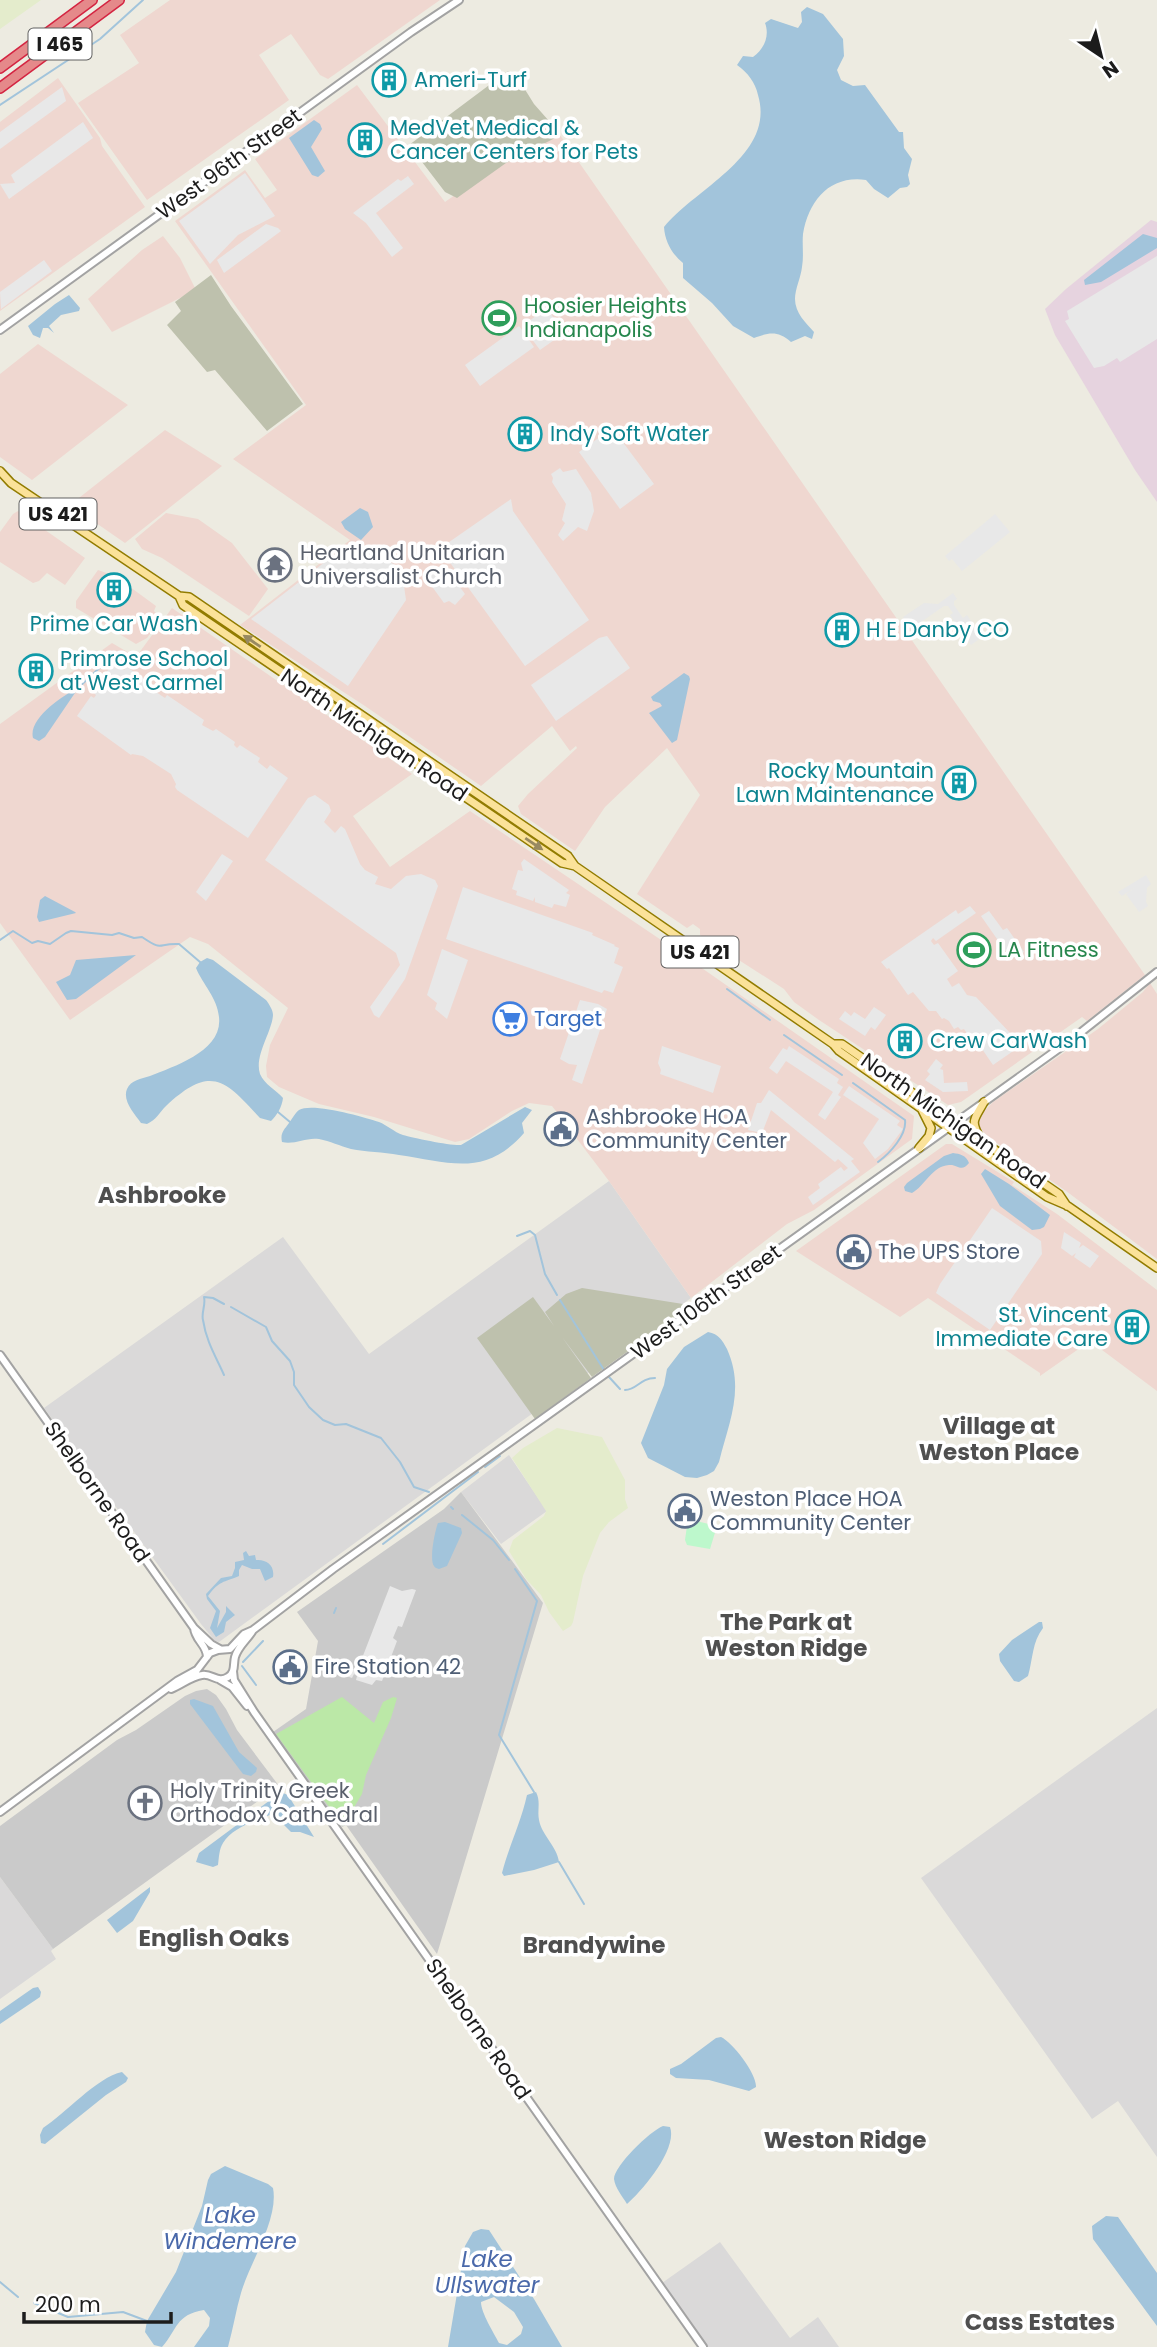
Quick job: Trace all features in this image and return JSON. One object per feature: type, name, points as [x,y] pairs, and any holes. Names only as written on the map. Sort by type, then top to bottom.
[{"type":"highway","name":"I 465","points":[[0,68],[92,0]]},
{"type":"highway","name":"I 465","points":[[0,90],[119,0]]},
{"type":"highway","points":[[0,62],[56,27]]},
{"type":"main road","name":"North Michigan Road","points":[[0,471],[11,483],[179,596],[189,597],[568,856],[575,866],[921,1108],[984,1142],[1059,1194],[1068,1206]]},
{"type":"main road","name":"North Michigan Road","points":[[0,479],[11,483]]},
{"type":"main road","name":"North Michigan Road","points":[[833,1044],[842,1044],[1047,1197],[1068,1206],[1157,1268]]},
{"type":"main road","points":[[984,1102],[973,1122],[984,1142]]},
{"type":"main road","points":[[919,1148],[929,1136],[931,1128],[921,1108]]},
{"type":"street","name":"West 96th Street","points":[[0,330],[459,0]]},
{"type":"street","name":"West 106th Street","points":[[222,1650],[230,1649],[244,1634],[348,1558],[1075,1037],[1157,972]]},
{"type":"street","name":"Shelborne Road","points":[[0,1355],[194,1628],[222,1650]]},
{"type":"street","name":"Shelborne Road","points":[[194,1628],[206,1649],[206,1659]]},
{"type":"street","name":"West 106th Street","points":[[234,1660],[253,1630]]},
{"type":"street","points":[[0,1812],[177,1681],[196,1671],[213,1651],[222,1650],[234,1660],[233,1671],[227,1678],[200,1675],[165,1691]]},
{"type":"street","points":[[206,1659],[205,1669],[210,1676]]},
{"type":"street","name":"Shelborne Road","points":[[233,1671],[234,1680],[254,1712],[703,2347]]},
{"type":"street","name":"Shelborne Road","points":[[219,1679],[232,1687],[254,1712]]},
{"type":"shaded area","points":[[0,0],[41,0],[0,29]]},
{"type":"shaded area","points":[[170,0],[440,0],[328,79],[320,75],[291,34],[259,55],[289,100],[147,200],[78,103],[139,63],[120,35]]},
{"type":"shaded area","points":[[508,71],[516,75],[534,104],[549,121],[555,138],[506,163],[457,198],[445,192],[409,145]]},
{"type":"shaded area","points":[[58,78],[145,207],[0,311],[0,122]]},
{"type":"shaded area","points":[[357,85],[445,202],[553,125],[1145,975],[1087,1021],[1082,1017],[961,1102],[948,1105],[819,1020],[794,1002],[784,989],[700,935],[700,929],[693,924],[687,928],[637,894],[700,795],[667,748],[605,807],[575,851],[521,814],[518,806],[577,748],[576,746],[570,751],[552,726],[481,786],[240,625],[350,540],[233,459],[306,405],[175,221],[245,170],[265,198],[277,190],[255,159]]},
{"type":"shaded area","points":[[62,87],[66,101],[0,149],[0,132]]},
{"type":"shaded area","points":[[83,122],[93,138],[9,199],[0,184],[15,183],[11,175]]},
{"type":"shaded area","points":[[245,173],[275,216],[238,235],[210,264],[179,221]]},
{"type":"shaded area","points":[[408,176],[414,184],[376,213],[403,248],[392,257],[366,223],[353,213],[398,179],[401,181]]},
{"type":"shaded area","points":[[1151,220],[1157,222],[1157,502],[1055,335],[1045,309]]},
{"type":"shaded area","points":[[266,224],[281,231],[224,273],[217,260]]},
{"type":"shaded area","points":[[163,236],[180,258],[196,290],[112,332],[88,299],[142,250]]},
{"type":"shaded area","points":[[1157,256],[1157,339],[1120,362],[1117,358],[1104,366],[1094,368],[1065,321],[1069,319],[1067,311]]},
{"type":"shaded area","points":[[44,260],[52,271],[1,309],[0,292]]},
{"type":"shaded area","points":[[211,275],[303,404],[267,431],[215,370],[207,372],[167,325],[181,311],[175,302]]},
{"type":"shaded area","points":[[547,308],[564,333],[540,350],[522,326]]},
{"type":"shaded area","points":[[519,326],[534,347],[480,386],[465,365]]},
{"type":"shaded area","points":[[38,344],[128,405],[32,480],[0,457],[0,374]]},
{"type":"shaded area","points":[[611,429],[654,484],[620,509],[579,452]]},
{"type":"shaded area","points":[[165,430],[222,466],[125,543],[70,505]]},
{"type":"shaded area","points":[[560,468],[563,472],[576,469],[591,493],[594,511],[587,531],[578,527],[563,541],[558,535],[565,523],[562,520],[566,504],[552,482],[551,474]]},
{"type":"shaded area","points":[[511,499],[513,511],[589,620],[525,666],[446,557],[442,547]]},
{"type":"shaded area","points":[[18,511],[85,558],[65,585],[47,573],[33,583],[0,562],[0,532]]},
{"type":"shaded area","points":[[166,513],[198,519],[232,543],[268,589],[249,616],[162,558],[142,549],[135,539]]},
{"type":"shaded area","points":[[995,514],[1010,532],[962,571],[952,559],[949,561],[945,556]]},
{"type":"shaded area","points":[[352,541],[367,551],[371,548],[396,566],[401,565],[406,600],[348,686],[251,619]]},
{"type":"shaded area","points":[[443,564],[465,594],[455,605],[449,601],[444,603],[428,581],[431,579],[428,574]]},
{"type":"shaded area","points":[[98,570],[115,576],[156,606],[154,611],[161,619],[147,638],[136,644],[76,608],[76,601]]},
{"type":"shaded area","points":[[953,593],[957,599],[954,605],[963,618],[967,615],[982,637],[971,645],[964,635],[967,632],[962,625],[958,627],[948,606],[944,606],[911,629],[903,617],[924,603],[938,604]]},
{"type":"shaded area","points":[[172,608],[412,774],[353,816],[390,867],[470,811],[914,1116],[912,1139],[814,1210],[787,1224],[691,1298],[609,1181],[552,1106],[529,1103],[469,1139],[455,1142],[374,1117],[319,1104],[279,1087],[267,1077],[266,1066],[270,1045],[288,1008],[208,944],[190,937],[70,1020],[0,923],[0,724],[112,643],[136,657]]},
{"type":"shaded area","points":[[607,636],[630,668],[556,721],[531,685],[599,638]]},
{"type":"shaded area","points":[[113,663],[124,670],[127,667],[154,686],[153,690],[165,698],[167,695],[204,720],[202,725],[213,731],[216,729],[235,742],[237,748],[240,745],[260,758],[258,762],[267,769],[270,765],[288,778],[248,838],[177,790],[171,774],[143,756],[131,755],[77,716],[91,696],[94,698],[96,695],[93,692]]},
{"type":"shaded area","points":[[315,795],[329,805],[331,811],[324,822],[335,833],[341,826],[345,829],[360,864],[378,877],[375,884],[391,889],[406,876],[421,874],[435,880],[438,886],[405,979],[379,1018],[370,1007],[400,965],[396,953],[265,860],[308,798]]},
{"type":"shaded area","points":[[222,854],[233,861],[206,901],[196,892]]},
{"type":"shaded area","points":[[524,859],[569,890],[566,893],[570,895],[566,907],[554,904],[552,908],[535,902],[535,897],[533,901],[516,895],[517,891],[512,889],[518,870],[523,871],[521,863]]},
{"type":"shaded area","points":[[1146,875],[1151,884],[1147,888],[1148,906],[1139,912],[1126,894],[1137,886],[1122,896],[1118,892]]},
{"type":"shaded area","points":[[463,887],[593,933],[592,935],[615,945],[619,948],[614,963],[623,967],[613,993],[604,990],[602,993],[446,939]]},
{"type":"shaded area","points":[[970,906],[976,913],[936,941],[933,938],[931,941],[934,945],[938,943],[958,971],[947,979],[952,987],[959,983],[967,995],[976,997],[1012,1035],[1022,1039],[1026,1037],[1028,1041],[993,1065],[964,1029],[954,1029],[949,1021],[942,1019],[936,1011],[929,1011],[913,992],[908,995],[889,968],[881,962],[956,910],[958,914]]},
{"type":"shaded area","points":[[989,911],[1003,930],[1007,928],[1024,952],[1011,959],[981,916]]},
{"type":"shaded area","points":[[442,949],[468,960],[447,1019],[435,1009],[437,1003],[427,995]]},
{"type":"shaded area","points":[[1150,983],[1157,994],[1157,1259],[991,1139],[977,1126],[978,1117],[993,1102],[1098,1029],[1143,992]]},
{"type":"shaded area","points":[[580,1000],[607,1009],[582,1084],[572,1080],[577,1065],[560,1059]]},
{"type":"shaded area","points":[[874,1007],[886,1015],[875,1030],[871,1027],[865,1036],[839,1019],[845,1011],[851,1016],[854,1012],[865,1019]]},
{"type":"shaded area","points":[[662,1046],[721,1066],[713,1093],[660,1074],[658,1063]]},
{"type":"shaded area","points":[[789,1046],[839,1079],[837,1083],[843,1087],[838,1095],[841,1097],[825,1120],[818,1115],[833,1092],[786,1061],[777,1074],[769,1068],[783,1048],[787,1050]]},
{"type":"shaded area","points":[[936,1059],[943,1065],[940,1069],[943,1070],[944,1083],[967,1082],[968,1091],[943,1092],[925,1080],[930,1074],[927,1071]]},
{"type":"shaded area","points":[[849,1086],[900,1121],[897,1125],[903,1129],[888,1149],[875,1159],[863,1143],[879,1119],[843,1095]]},
{"type":"shaded area","points":[[769,1090],[854,1159],[851,1161],[860,1172],[813,1205],[808,1197],[820,1188],[818,1184],[841,1167],[844,1171],[848,1168],[838,1159],[835,1162],[771,1110],[762,1133],[748,1130],[757,1103],[761,1103]]},
{"type":"shaded area","points":[[946,1144],[952,1144],[1014,1182],[1012,1185],[1057,1214],[1157,1290],[1157,1391],[1090,1341],[1040,1376],[1040,1373],[928,1298],[900,1317],[796,1251]]},
{"type":"shaded area","points":[[609,1181],[691,1298],[219,1642],[215,1641],[201,1624],[44,1408],[283,1237],[369,1354]]},
{"type":"shaded area","points":[[992,1208],[1041,1241],[1042,1254],[990,1330],[936,1293]]},
{"type":"shaded area","points":[[1064,1232],[1081,1243],[1079,1248],[1083,1245],[1099,1256],[1090,1268],[1074,1257],[1076,1253],[1072,1256],[1061,1248]]},
{"type":"shaded area","points":[[582,1288],[683,1304],[687,1309],[592,1377],[562,1337],[591,1378],[535,1419],[477,1338],[533,1297],[554,1326],[545,1312],[566,1294]]},
{"type":"shaded area","points":[[557,1428],[602,1437],[625,1480],[628,1508],[609,1522],[600,1533],[583,1576],[573,1622],[563,1631],[509,1551],[513,1540],[544,1516],[546,1511],[512,1458],[523,1448]]},
{"type":"shaded area","points":[[509,1455],[547,1511],[501,1544],[461,1492]]},
{"type":"shaded area","points":[[461,1492],[543,1603],[437,1954],[346,1825],[342,1827],[330,1813],[273,1732],[306,1709],[318,1641],[297,1612],[444,1509]]},
{"type":"shaded area","points":[[390,1586],[402,1591],[416,1590],[402,1627],[398,1626],[393,1638],[397,1641],[382,1681],[376,1680],[372,1685],[356,1680],[357,1676],[354,1674],[352,1678],[329,1670],[333,1660],[354,1669],[359,1666]]},
{"type":"shaded area","points":[[207,1689],[216,1695],[237,1730],[279,1786],[53,1949],[0,1877],[0,1826],[117,1740],[185,1696]]},
{"type":"shaded area","points":[[1157,1708],[1157,2157],[1118,2101],[1092,2119],[921,1878]]},
{"type":"shaded area","points":[[0,1877],[53,1949],[51,1951],[56,1959],[0,1999]]},
{"type":"shaded area","points":[[720,2242],[790,2338],[818,2317],[839,2347],[707,2347],[662,2283]]},
{"type":"green space","points":[[688,1519],[717,1526],[710,1549],[687,1545],[685,1540]]},
{"type":"green space","points":[[342,1697],[374,1723],[383,1702],[397,1698],[366,1775],[362,1794],[343,1826],[276,1734]]},
{"type":"water","points":[[807,7],[823,14],[843,39],[844,56],[837,70],[841,80],[853,86],[865,85],[899,132],[903,132],[904,148],[912,159],[908,175],[910,184],[888,198],[866,180],[853,179],[832,186],[816,201],[803,234],[803,263],[795,299],[799,313],[814,332],[812,339],[805,336],[791,342],[774,334],[754,338],[733,326],[683,278],[683,263],[670,247],[664,227],[745,153],[755,135],[760,116],[755,86],[737,65],[743,56],[753,57],[763,46],[767,33],[765,23],[771,19],[798,28],[802,22],[801,12]]},
{"type":"water","points":[[314,120],[322,129],[311,147],[325,171],[318,177],[312,175],[289,138]]},
{"type":"water","points":[[1143,234],[1157,238],[1157,248],[1101,282],[1085,285],[1084,280]]},
{"type":"water","points":[[69,295],[80,308],[79,311],[61,315],[49,326],[54,333],[43,328],[40,338],[33,335],[28,326]]},
{"type":"water","points":[[360,508],[368,512],[373,527],[361,540],[345,529],[341,522]]},
{"type":"water","points":[[684,673],[690,679],[677,740],[672,743],[649,713],[662,706],[651,697]]},
{"type":"water","points":[[79,687],[45,737],[39,741],[33,738],[33,730],[41,715]]},
{"type":"water","points":[[45,896],[76,913],[39,922],[37,917],[40,900]]},
{"type":"water","points":[[136,955],[76,999],[67,1000],[56,982],[70,975],[76,960]]},
{"type":"water","points":[[207,958],[266,1000],[271,1007],[272,1022],[261,1052],[259,1067],[264,1081],[283,1098],[280,1108],[271,1121],[260,1118],[227,1086],[206,1081],[182,1093],[147,1124],[141,1123],[126,1098],[129,1086],[137,1080],[195,1056],[213,1039],[218,1029],[216,1003],[196,968]]},
{"type":"water","points":[[525,1107],[532,1110],[522,1123],[524,1133],[509,1147],[480,1162],[450,1163],[351,1149],[319,1139],[282,1142],[283,1132],[298,1111],[306,1108],[338,1111],[382,1123],[400,1134],[461,1145]]},
{"type":"water","points":[[960,1154],[969,1163],[962,1168],[943,1166],[912,1193],[905,1191],[907,1183],[944,1156]]},
{"type":"water","points":[[985,1169],[1050,1215],[1044,1227],[1032,1230],[1000,1206],[981,1174]]},
{"type":"water","points":[[708,1332],[722,1340],[727,1349],[735,1378],[734,1406],[719,1462],[714,1471],[697,1478],[685,1477],[648,1458],[641,1443],[664,1385],[667,1369],[684,1347]]},
{"type":"water","points":[[445,1522],[461,1528],[462,1533],[447,1566],[439,1569],[433,1563],[433,1545],[438,1523]]},
{"type":"water","points":[[246,1551],[249,1556],[255,1555],[256,1560],[269,1564],[273,1569],[273,1577],[265,1581],[260,1569],[242,1565],[239,1576],[216,1587],[208,1596],[220,1611],[217,1628],[226,1612],[226,1606],[235,1615],[226,1622],[224,1632],[216,1637],[210,1628],[216,1611],[206,1594],[221,1578],[232,1576],[235,1562],[244,1560],[243,1553]]},
{"type":"water","points":[[1042,1622],[1043,1628],[1035,1645],[1028,1676],[1019,1682],[1014,1681],[1000,1661],[999,1654],[1012,1640]]},
{"type":"water","points":[[190,1700],[213,1706],[239,1752],[257,1768],[251,1776],[243,1774],[190,1704]]},
{"type":"water","points":[[536,1792],[541,1826],[559,1862],[504,1876],[502,1873],[527,1795]]},
{"type":"water","points":[[283,1793],[288,1795],[314,1837],[291,1832],[273,1814],[232,1833],[223,1843],[218,1865],[213,1867],[196,1862],[199,1853]]},
{"type":"water","points":[[150,1887],[150,1892],[133,1921],[117,1933],[107,1920]]},
{"type":"water","points":[[38,1987],[40,1997],[0,2024],[0,2011]]},
{"type":"water","points":[[721,2037],[743,2059],[753,2075],[756,2087],[749,2091],[709,2080],[676,2078],[670,2074],[670,2069]]},
{"type":"water","points":[[122,2072],[128,2078],[126,2082],[45,2144],[41,2143],[43,2128],[92,2088]]},
{"type":"water","points":[[663,2126],[670,2127],[671,2136],[664,2158],[641,2190],[627,2204],[616,2186],[616,2173],[634,2150]]},
{"type":"water","name":"Lake Windemere","points":[[225,2166],[268,2184],[273,2188],[274,2200],[268,2227],[241,2293],[228,2347],[194,2347],[209,2326],[210,2318],[204,2310],[182,2319],[162,2347],[154,2345],[145,2332],[147,2321],[176,2272],[202,2206],[211,2174]]},
{"type":"water","points":[[1106,2216],[1118,2217],[1157,2273],[1157,2326],[1093,2239],[1092,2226]]},
{"type":"water","name":"Lake Ullswater","points":[[489,2230],[562,2347],[448,2347],[465,2246],[473,2232]],"holes":[[[494,2297],[514,2312],[523,2327],[521,2334],[507,2345],[499,2343],[485,2317],[481,2302]]]},
{"type":"waterway","points":[[0,105],[100,39],[143,0]]},
{"type":"waterway","points":[[79,687],[108,660]]},
{"type":"waterway","points":[[0,940],[13,931],[32,943],[38,941],[50,944],[71,931],[112,935],[119,933],[134,938],[142,937],[157,946],[179,944],[200,962]]},
{"type":"waterway","points":[[727,989],[770,1020]]},
{"type":"waterway","points":[[784,1035],[842,1075]]},
{"type":"waterway","points":[[853,1083],[905,1120],[901,1138],[878,1162]]},
{"type":"waterway","points":[[278,1112],[290,1122]]},
{"type":"waterway","points":[[517,1236],[530,1231],[535,1235],[545,1274],[557,1295]]},
{"type":"waterway","points":[[224,1304],[204,1297],[204,1328],[224,1375]]},
{"type":"waterway","points":[[560,1300],[604,1370]]},
{"type":"waterway","points":[[231,1307],[266,1327],[272,1341],[290,1361],[294,1372],[294,1385],[309,1407],[323,1420],[335,1425],[346,1424],[381,1438],[400,1462],[414,1487],[429,1492]]},
{"type":"waterway","points":[[609,1377],[620,1389]]},
{"type":"waterway","points":[[625,1390],[655,1378]]},
{"type":"waterway","points":[[485,1467],[500,1456]]},
{"type":"waterway","points":[[383,1544],[478,1472]]},
{"type":"waterway","points":[[462,1515],[493,1540],[509,1560]]},
{"type":"waterway","points":[[515,1569],[537,1601],[499,1735],[534,1792]]},
{"type":"waterway","points":[[334,1613],[336,1608]]},
{"type":"waterway","points":[[243,1662],[263,1641]]},
{"type":"waterway","points":[[242,1666],[256,1685]]},
{"type":"waterway","points":[[559,1862],[584,1904]]},
{"type":"waterway","points":[[0,2282],[18,2297]]},
{"type":"waterway","points":[[34,2303],[68,2317],[123,2312],[147,2321]]},
{"type":"place","name":"Ameri-Turf","points":[[389,80]]},
{"type":"place","name":"MedVet Medical & Cancer Centers for Pets","points":[[365,140]]},
{"type":"place","name":"Hoosier Heights Indianapolis","points":[[499,318]]},
{"type":"place","name":"Indy Soft Water","points":[[525,434]]},
{"type":"place","name":"Heartland Unitarian Universalist Church","points":[[275,565]]},
{"type":"place","name":"Prime Car Wash","points":[[114,590]]},
{"type":"place","name":"H E Danby CO","points":[[842,630]]},
{"type":"place","name":"Primrose School at West Carmel","points":[[36,671]]},
{"type":"place","name":"Rocky Mountain Lawn Maintenance","points":[[959,783]]},
{"type":"place","name":"LA Fitness","points":[[974,950]]},
{"type":"place","name":"Target","points":[[510,1019]]},
{"type":"place","name":"Crew CarWash","points":[[905,1041]]},
{"type":"place","name":"Ashbrooke HOA Community Center","points":[[561,1129]]},
{"type":"place","name":"The UPS Store","points":[[854,1252]]},
{"type":"place","name":"St. Vincent Immediate Care","points":[[1132,1327]]},
{"type":"place","name":"Weston Place HOA Community Center","points":[[685,1511]]},
{"type":"place","name":"Fire Station 42","points":[[290,1667]]},
{"type":"place","name":"Holy Trinity Greek Orthodox Cathedral","points":[[145,1803]]},
{"type":"district","name":"Ashbrooke","points":[[162,1195]]},
{"type":"district","name":"Village at Weston Place","points":[[999,1439]]},
{"type":"district","name":"The Park at Weston Ridge","points":[[786,1635]]},
{"type":"district","name":"English Oaks","points":[[214,1938]]},
{"type":"district","name":"Brandywine","points":[[594,1945]]},
{"type":"district","name":"Weston Ridge","points":[[845,2140]]},
{"type":"district","name":"Cass Estates","points":[[1040,2322]]}]
